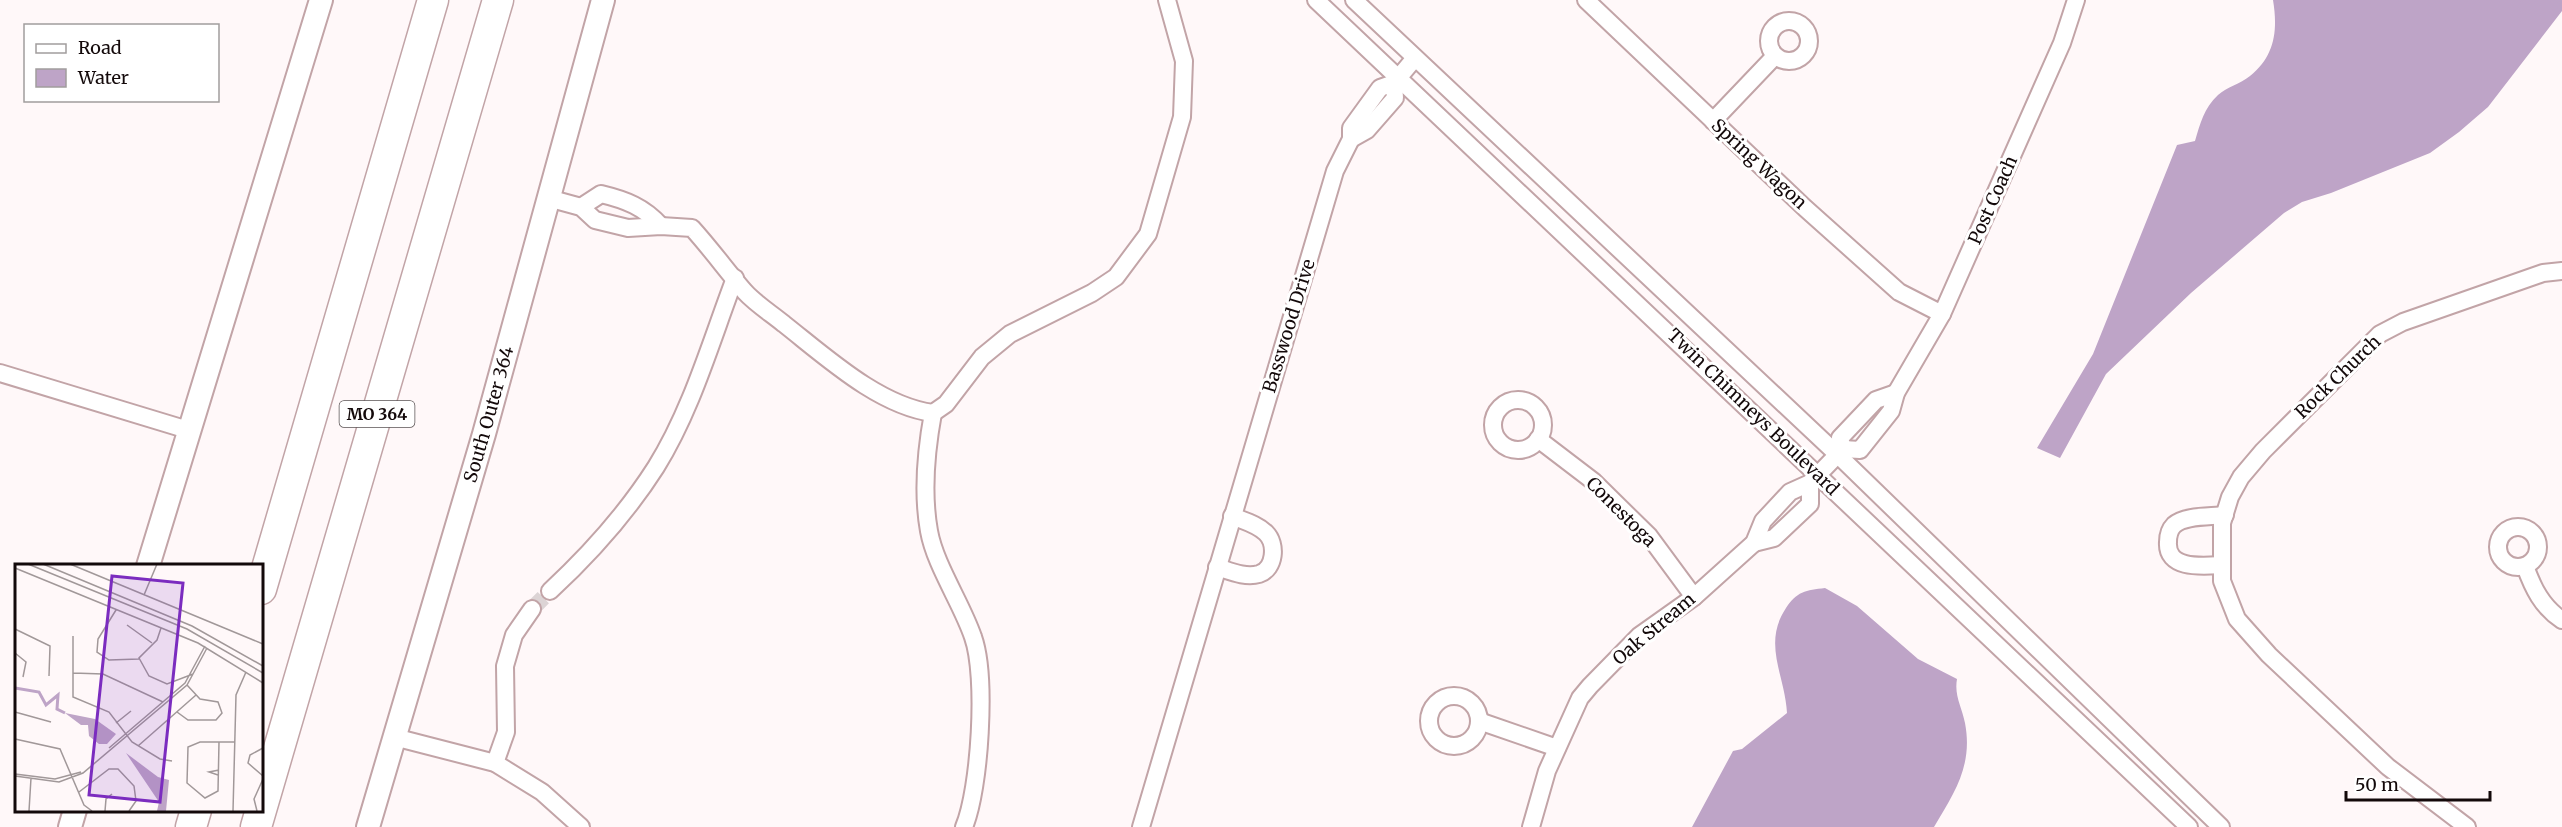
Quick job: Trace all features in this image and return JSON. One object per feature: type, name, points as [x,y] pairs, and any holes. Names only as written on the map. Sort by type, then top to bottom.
[{"type":"highway","name":"MO 364","points":[[262,586],[433,0]]},
{"type":"highway","name":"MO 364","points":[[262,806],[498,0]]},
{"type":"highway","points":[[191,827],[195,812]]},
{"type":"highway","name":"MO 364","points":[[256,827],[260,812]]},
{"type":"street","points":[[149,564],[321,0]]},
{"type":"street","name":"South Outer 364","points":[[368,827],[484,434],[603,0]]},
{"type":"street","points":[[548,198],[581,207],[595,219],[628,228],[662,226],[692,228],[747,293],[840,369],[888,398],[920,411],[933,413],[946,404],[982,357],[1010,334],[1092,293],[1116,277],[1148,234],[1182,117],[1184,61],[1167,0]]},
{"type":"street","name":"Twin Chimneys Boulevard","points":[[1316,0],[1395,80],[1815,479],[2188,827]]},
{"type":"street","name":"Twin Chimneys Boulevard","points":[[1354,0],[1840,452],[2221,827]]},
{"type":"street","name":"Spring Wagon","points":[[1586,0],[1713,121],[1899,292],[1942,314]]},
{"type":"street","name":"Post Coach","points":[[1840,452],[1840,438],[1875,400],[1896,393],[1942,314],[2062,43],[2076,0]]},
{"type":"street","points":[[1713,121],[1775,56]]},
{"type":"street","name":"Basswood Drive","points":[[1141,827],[1335,171],[1351,139],[1350,128],[1380,88],[1395,80],[1415,58]]},
{"type":"street","points":[[581,207],[601,194],[611,196],[648,211],[662,226]]},
{"type":"street","name":"Rock Church","points":[[2467,827],[2388,767],[2269,655],[2237,619],[2222,581],[2221,532],[2230,497],[2241,477],[2263,451],[2380,334],[2403,322],[2543,273],[2562,271]]},
{"type":"street","points":[[550,591],[595,549],[657,465],[688,404],[735,278]]},
{"type":"street","points":[[0,373],[188,430]]},
{"type":"street","points":[[933,413],[927,444],[925,492],[929,533],[974,638],[980,678],[978,755],[964,827]]},
{"type":"street","name":"Conestoga","points":[[1538,439],[1593,482],[1649,536],[1694,597]]},
{"type":"street","name":"Oak Stream","points":[[1531,827],[1546,771],[1580,698],[1639,636],[1694,597],[1754,543],[1774,538],[1810,504],[1815,479],[1840,452]]},
{"type":"street","points":[[2221,565],[2183,564],[2172,557],[2168,547],[2169,534],[2175,524],[2186,519],[2225,515]]},
{"type":"street","points":[[1217,567],[1241,574],[1258,574],[1265,570],[1273,555],[1271,540],[1266,533],[1254,524],[1232,516]]},
{"type":"street","points":[[2525,566],[2544,605],[2562,620]]},
{"type":"street","points":[[495,763],[506,732],[505,666],[514,635],[532,609]]},
{"type":"street","points":[[1479,722],[1557,748]]},
{"type":"street","points":[[394,737],[495,763],[542,792],[581,827]]},
{"type":"street","points":[[70,827],[74,812]]},
{"type":"water","points":[[2273,0],[2562,0],[2562,11],[2488,107],[2459,132],[2430,153],[2331,193],[2302,202],[2284,213],[2191,293],[2106,374],[2060,458],[2037,448],[2093,354],[2177,145],[2195,141],[2203,116],[2213,100],[2222,92],[2250,76],[2270,51],[2275,32]]},
{"type":"water","points":[[1825,588],[1857,606],[1918,659],[1957,679],[1957,696],[1967,738],[1964,765],[1949,802],[1934,827],[1692,827],[1733,751],[1742,749],[1787,713],[1775,647],[1779,621],[1786,608],[1798,595]]},
{"type":"tunnel","points":[[532,609],[550,591]]}]
